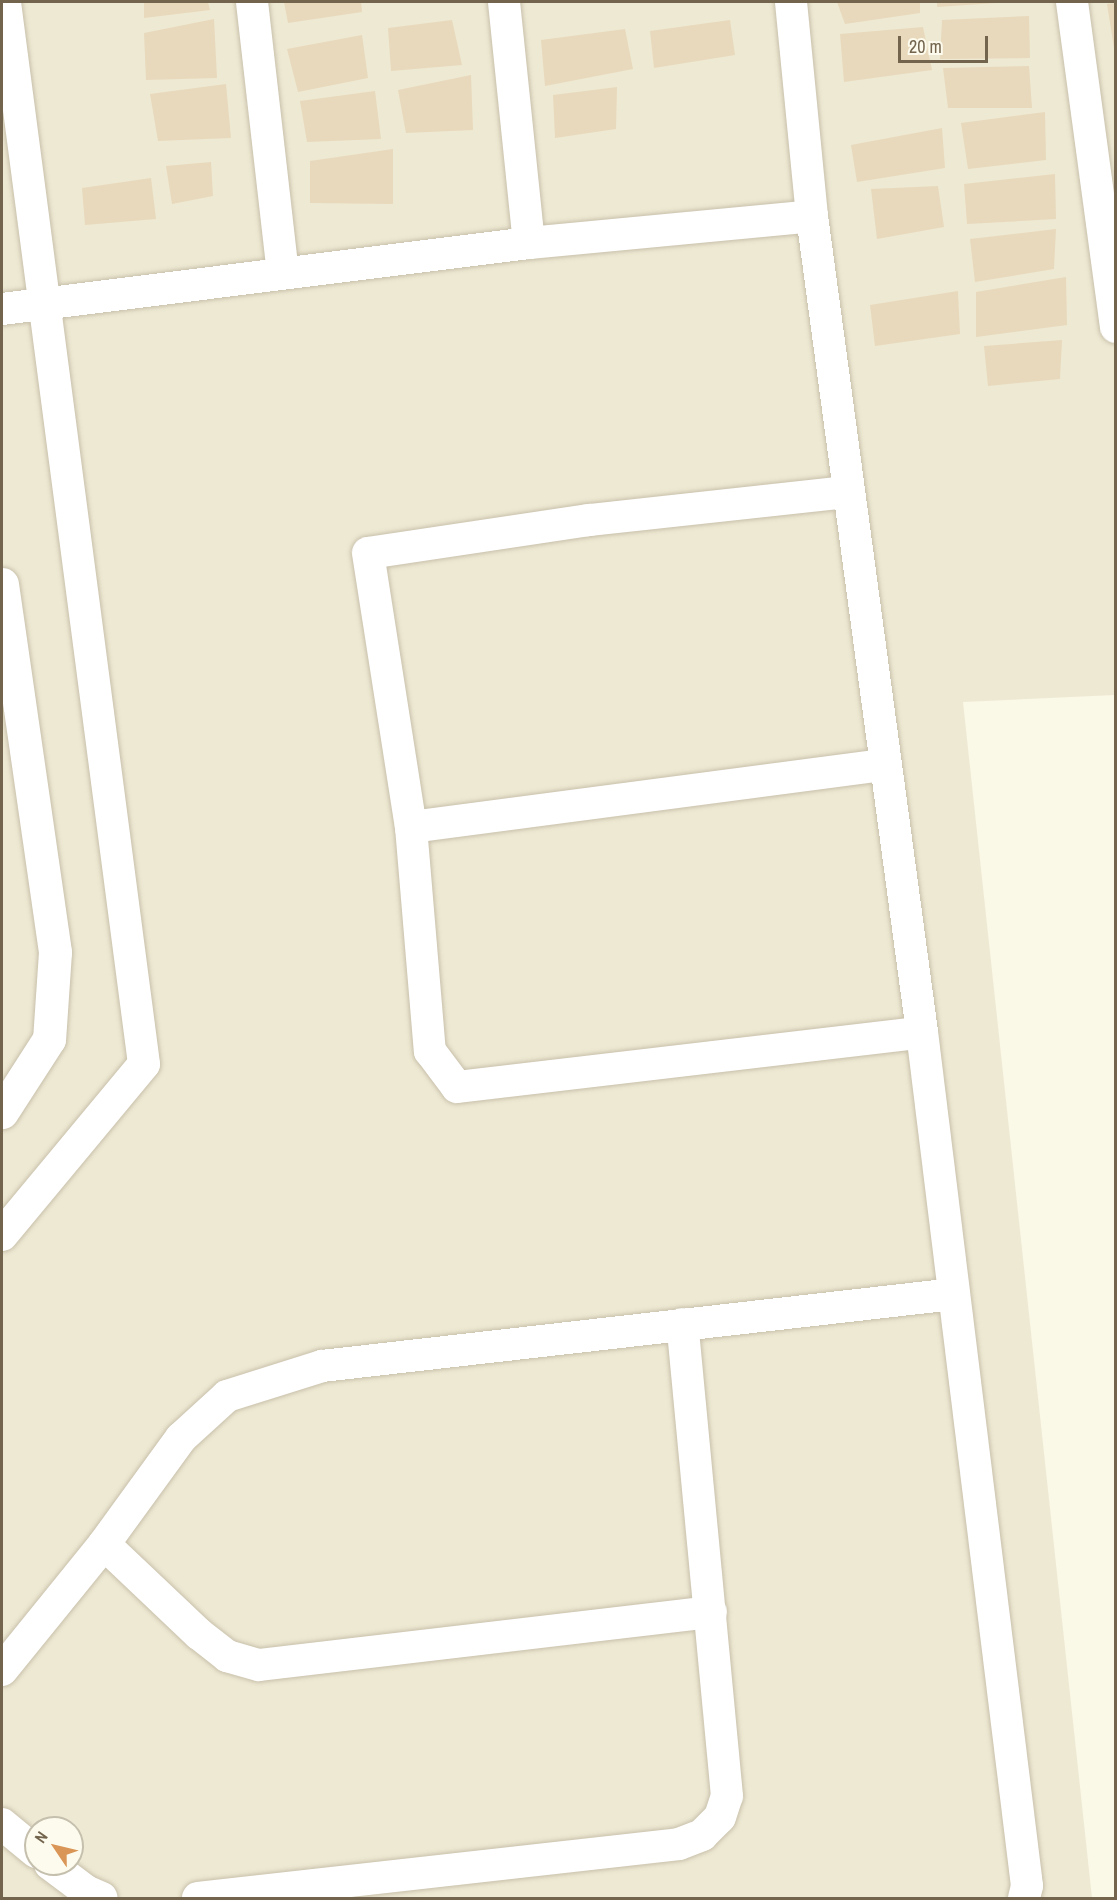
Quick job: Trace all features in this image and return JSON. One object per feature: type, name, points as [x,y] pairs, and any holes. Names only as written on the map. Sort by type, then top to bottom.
[{"type":"street","points":[[2,1235],[144,1064],[5,2]]},
{"type":"street","points":[[252,2],[283,273]]},
{"type":"street","points":[[504,2],[529,243]]},
{"type":"street","points":[[791,2],[812,216],[847,492],[922,1032],[1027,1886],[1024,1899]]},
{"type":"street","points":[[1072,2],[1116,327]]},
{"type":"street","points":[[2,309],[529,243],[812,216]]},
{"type":"street","points":[[847,492],[589,520],[368,553],[411,827],[430,1051],[457,1087],[922,1032]]},
{"type":"street","points":[[2,584],[55,952],[49,1039],[2,1112]]},
{"type":"street","points":[[411,827],[885,765]]},
{"type":"street","points":[[2,1670],[104,1544],[181,1438],[227,1395],[322,1365],[954,1294]]},
{"type":"street","points":[[198,1899],[679,1844],[702,1835],[720,1817],[727,1796],[682,1324]]},
{"type":"street","points":[[104,1544],[218,1649],[227,1656],[259,1665],[711,1612]]},
{"type":"street","points":[[2,1824],[24,1842]]},
{"type":"street","points":[[66,1876],[86,1891],[102,1899]]},
{"type":"shaded area","points":[[2,2],[1115,2],[1115,695],[963,702],[1092,1898],[2,1898]]},
{"type":"building","points":[[144,2],[208,2],[210,10],[144,18]]},
{"type":"building","points":[[284,2],[361,2],[362,12],[288,23]]},
{"type":"building","points":[[837,2],[920,2],[920,13],[845,24]]},
{"type":"building","points":[[937,2],[996,2],[996,3],[937,7]]},
{"type":"building","points":[[1116,3],[1116,48],[1114,48],[1107,4]]},
{"type":"building","points":[[1029,16],[1030,58],[940,59],[942,20]]},
{"type":"building","points":[[214,19],[217,78],[146,80],[144,33]]},
{"type":"building","points":[[452,20],[462,65],[391,71],[388,28]]},
{"type":"building","points":[[730,20],[735,55],[654,68],[650,31]]},
{"type":"building","points":[[923,27],[932,70],[844,82],[840,34]]},
{"type":"building","points":[[625,29],[633,69],[545,86],[541,40]]},
{"type":"building","points":[[362,35],[368,78],[298,92],[287,49]]},
{"type":"building","points":[[1029,66],[1032,108],[948,108],[943,68]]},
{"type":"building","points":[[471,75],[473,130],[406,133],[398,90]]},
{"type":"building","points":[[226,84],[231,138],[158,141],[150,94]]},
{"type":"building","points":[[617,87],[616,129],[555,138],[553,95]]},
{"type":"building","points":[[375,91],[381,139],[307,142],[300,101]]},
{"type":"building","points":[[1045,112],[1046,160],[968,169],[961,123]]},
{"type":"building","points":[[942,128],[945,168],[857,182],[851,145]]},
{"type":"building","points":[[393,149],[393,204],[310,203],[310,161]]},
{"type":"building","points":[[211,162],[213,196],[172,204],[166,166]]},
{"type":"building","points":[[1055,174],[1056,219],[967,224],[964,184]]},
{"type":"building","points":[[151,178],[156,219],[85,225],[82,188]]},
{"type":"building","points":[[938,186],[944,227],[877,239],[871,189]]},
{"type":"building","points":[[1056,229],[1054,269],[975,282],[970,239]]},
{"type":"building","points":[[1066,277],[1067,325],[976,337],[976,292]]},
{"type":"building","points":[[958,291],[960,334],[875,346],[870,305]]},
{"type":"building","points":[[1062,340],[1060,379],[988,386],[984,346]]}]
